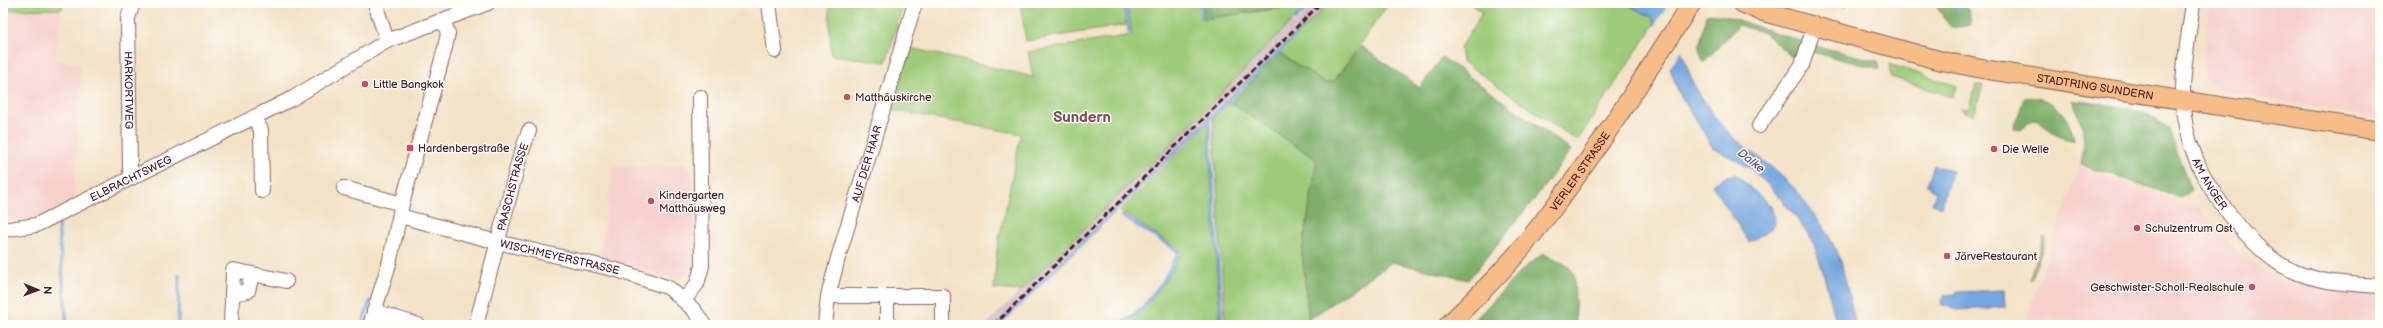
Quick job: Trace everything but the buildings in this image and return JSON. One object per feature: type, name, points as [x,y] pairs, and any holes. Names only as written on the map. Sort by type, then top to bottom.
[{"type":"main road","name":"VERLER STRASSE","points":[[1448,325],[1492,282],[1535,231],[1568,188],[1692,3]]},
{"type":"main road","name":"STADTRING SUNDERN","points":[[1742,3],[1760,11],[1794,18],[1942,61],[2380,131]]},
{"type":"main road","name":"STADTRING SUNDERN","points":[[1772,3],[1794,18]]},
{"type":"street","name":"HARKORTWEG","points":[[133,3],[128,18],[130,170],[133,178]]},
{"type":"street","points":[[375,3],[387,41]]},
{"type":"street","name":"ELBRACHTSWEG","points":[[3,230],[36,225],[293,98],[387,41],[488,3]]},
{"type":"street","points":[[770,3],[775,51]]},
{"type":"street","name":"AUF DER HAAR","points":[[825,325],[828,296],[915,3]]},
{"type":"street","name":"AM ANGER","points":[[2193,3],[2183,100],[2187,132],[2196,160],[2221,200],[2257,246],[2274,261],[2311,278],[2380,286]]},
{"type":"street","points":[[370,325],[389,264],[401,210],[445,48],[448,33],[443,20]]},
{"type":"street","points":[[1759,126],[1802,65],[1815,24]]},
{"type":"street","points":[[684,300],[696,284],[702,266],[700,97]]},
{"type":"street","points":[[254,117],[261,130],[262,191]]},
{"type":"street","name":"PAASCHSTRASSE","points":[[476,325],[518,160],[529,131]]},
{"type":"street","points":[[344,188],[401,210]]},
{"type":"street","name":"WISCHMEYERSTRASSE","points":[[401,210],[497,242],[617,270],[669,288],[684,300],[704,325]]},
{"type":"street","points":[[231,325],[233,270],[286,281]]},
{"type":"street","points":[[232,294],[248,290],[252,274]]},
{"type":"street","points":[[828,296],[943,296],[943,325]]},
{"type":"street","points":[[887,296],[887,325]]},
{"type":"street","points":[[374,311],[418,325]]},
{"type":"shaded area","points":[[1316,3],[1329,3],[1001,325],[986,325],[1205,110],[1291,21],[1295,24]]},
{"type":"shaded area","points":[[2210,3],[2380,3],[2380,118],[2227,92],[2204,80],[2202,77]]},
{"type":"shaded area","points":[[62,9],[55,59],[81,66],[74,200],[28,219],[3,221],[3,10]]},
{"type":"shaded area","name":"Kindergarten Matthäusweg","points":[[686,164],[692,173],[693,179],[694,252],[693,265],[689,272],[681,278],[673,278],[599,257],[614,166]]},
{"type":"shaded area","name":"Schulzentrum Ost","points":[[2079,166],[2199,208],[2234,249],[2269,275],[2284,282],[2315,288],[2380,294],[2380,325],[2024,325]]},
{"type":"green space","points":[[3,3],[63,3],[62,9],[3,10]]},
{"type":"green space","points":[[829,3],[904,3],[886,62],[831,55]]},
{"type":"green space","points":[[1020,3],[1123,3],[1126,25],[1026,41]]},
{"type":"green space","points":[[1127,3],[1200,3],[1201,19],[1307,5],[1205,110],[1021,291],[994,289],[997,249],[1021,134],[891,110],[910,48],[1033,77],[1028,52],[1132,35]]},
{"type":"green space","points":[[1203,3],[1309,3],[1204,19]]},
{"type":"green space","points":[[1329,3],[1389,3],[1334,81],[1325,83],[1279,53]]},
{"type":"green space","points":[[1470,3],[1624,3],[1652,17],[1655,23],[1577,141],[1462,61],[1460,48],[1482,13]]},
{"type":"green space","points":[[1934,3],[1966,3],[1970,15],[1971,25],[1951,28]]},
{"type":"green space","points":[[1707,14],[1726,16],[1806,43],[1796,61],[1765,33],[1739,25],[1703,63],[1699,48]]},
{"type":"green space","points":[[1813,45],[1877,61],[1880,69],[1812,52]]},
{"type":"green space","points":[[1361,46],[1420,88],[1442,57],[1571,150],[1536,197],[1468,280],[1392,262],[1309,319],[1302,253],[1317,160],[1230,102],[1279,53],[1326,83],[1334,81]]},
{"type":"green space","points":[[1889,64],[1957,86],[1953,97],[1891,77]]},
{"type":"green space","points":[[1976,85],[1983,85],[1974,115],[1964,112],[1961,108],[1968,110]]},
{"type":"green space","points":[[2024,98],[2043,100],[2051,103],[2058,109],[2069,123],[2074,141],[2060,137],[2036,120],[2027,123],[2021,130],[2014,128]]},
{"type":"green space","points":[[2072,100],[2110,105],[2138,111],[2150,115],[2161,122],[2169,130],[2191,191],[2180,198],[2081,164],[2084,138],[2079,116]]},
{"type":"green space","points":[[1230,102],[1317,160],[1302,253],[1309,325],[1225,325],[1213,118]]},
{"type":"green space","points":[[1208,123],[1220,325],[1122,325],[1142,309],[1149,301],[1163,283],[1182,252],[1120,211]]},
{"type":"green space","points":[[2044,237],[2046,238],[2032,279],[2030,280]]},
{"type":"green space","points":[[1543,254],[1564,264],[1574,274],[1576,325],[1470,325],[1524,268]]},
{"type":"water","name":"Dalke","points":[[1624,3],[1663,3],[1694,85],[1715,118],[1735,139],[1775,170],[1797,191],[1829,235],[1841,262],[1856,325],[1837,325],[1822,268],[1813,242],[1793,213],[1770,187],[1750,168],[1713,148],[1678,91],[1652,17]]},
{"type":"water","points":[[1934,165],[1952,171],[1941,207],[1932,204],[1936,193],[1927,185]]},
{"type":"water","points":[[1735,174],[1771,206],[1775,221],[1770,230],[1749,242],[1712,185],[1727,176]]},
{"type":"water","points":[[2004,290],[2005,307],[1957,310],[1941,304],[1944,295],[1956,294],[1956,292]]},
{"type":"pier","points":[[1667,6],[1682,50],[1668,70],[1654,27]]},
{"type":"waterway","points":[[1125,3],[1129,33]]},
{"type":"waterway","points":[[1201,3],[1202,18]]},
{"type":"waterway","points":[[1295,20],[1313,3]]},
{"type":"waterway","points":[[1844,6],[1847,3]]},
{"type":"waterway","points":[[1957,3],[1958,10]]},
{"type":"waterway","points":[[998,325],[1302,28]]},
{"type":"waterway","points":[[1209,119],[1222,325]]},
{"type":"waterway","points":[[1118,325],[1142,309],[1163,281],[1178,254],[1178,251],[1122,216]]},
{"type":"waterway","points":[[58,224],[67,325]]},
{"type":"waterway","points":[[178,325],[179,275]]},
{"type":"waterway","points":[[362,325],[370,301]]},
{"type":"railway","points":[[994,325],[1321,3]]},
{"type":"place","name":"Little Bangkok","points":[[365,84]]},
{"type":"place","name":"Matthäuskirche","points":[[847,97]]},
{"type":"place","name":"Hardenbergstraße","points":[[410,148]]},
{"type":"place","name":"Die Welle","points":[[1994,149]]},
{"type":"place","name":"Kindergarten Matthäusweg","points":[[651,201]]},
{"type":"place","name":"Schulzentrum Ost","points":[[2137,228]]},
{"type":"place","name":"JärveRestaurant","points":[[1947,256]]},
{"type":"place","name":"Geschwister-Scholl-Realschule","points":[[2252,287]]},
{"type":"district","name":"Sundern","points":[[1082,117]]}]
